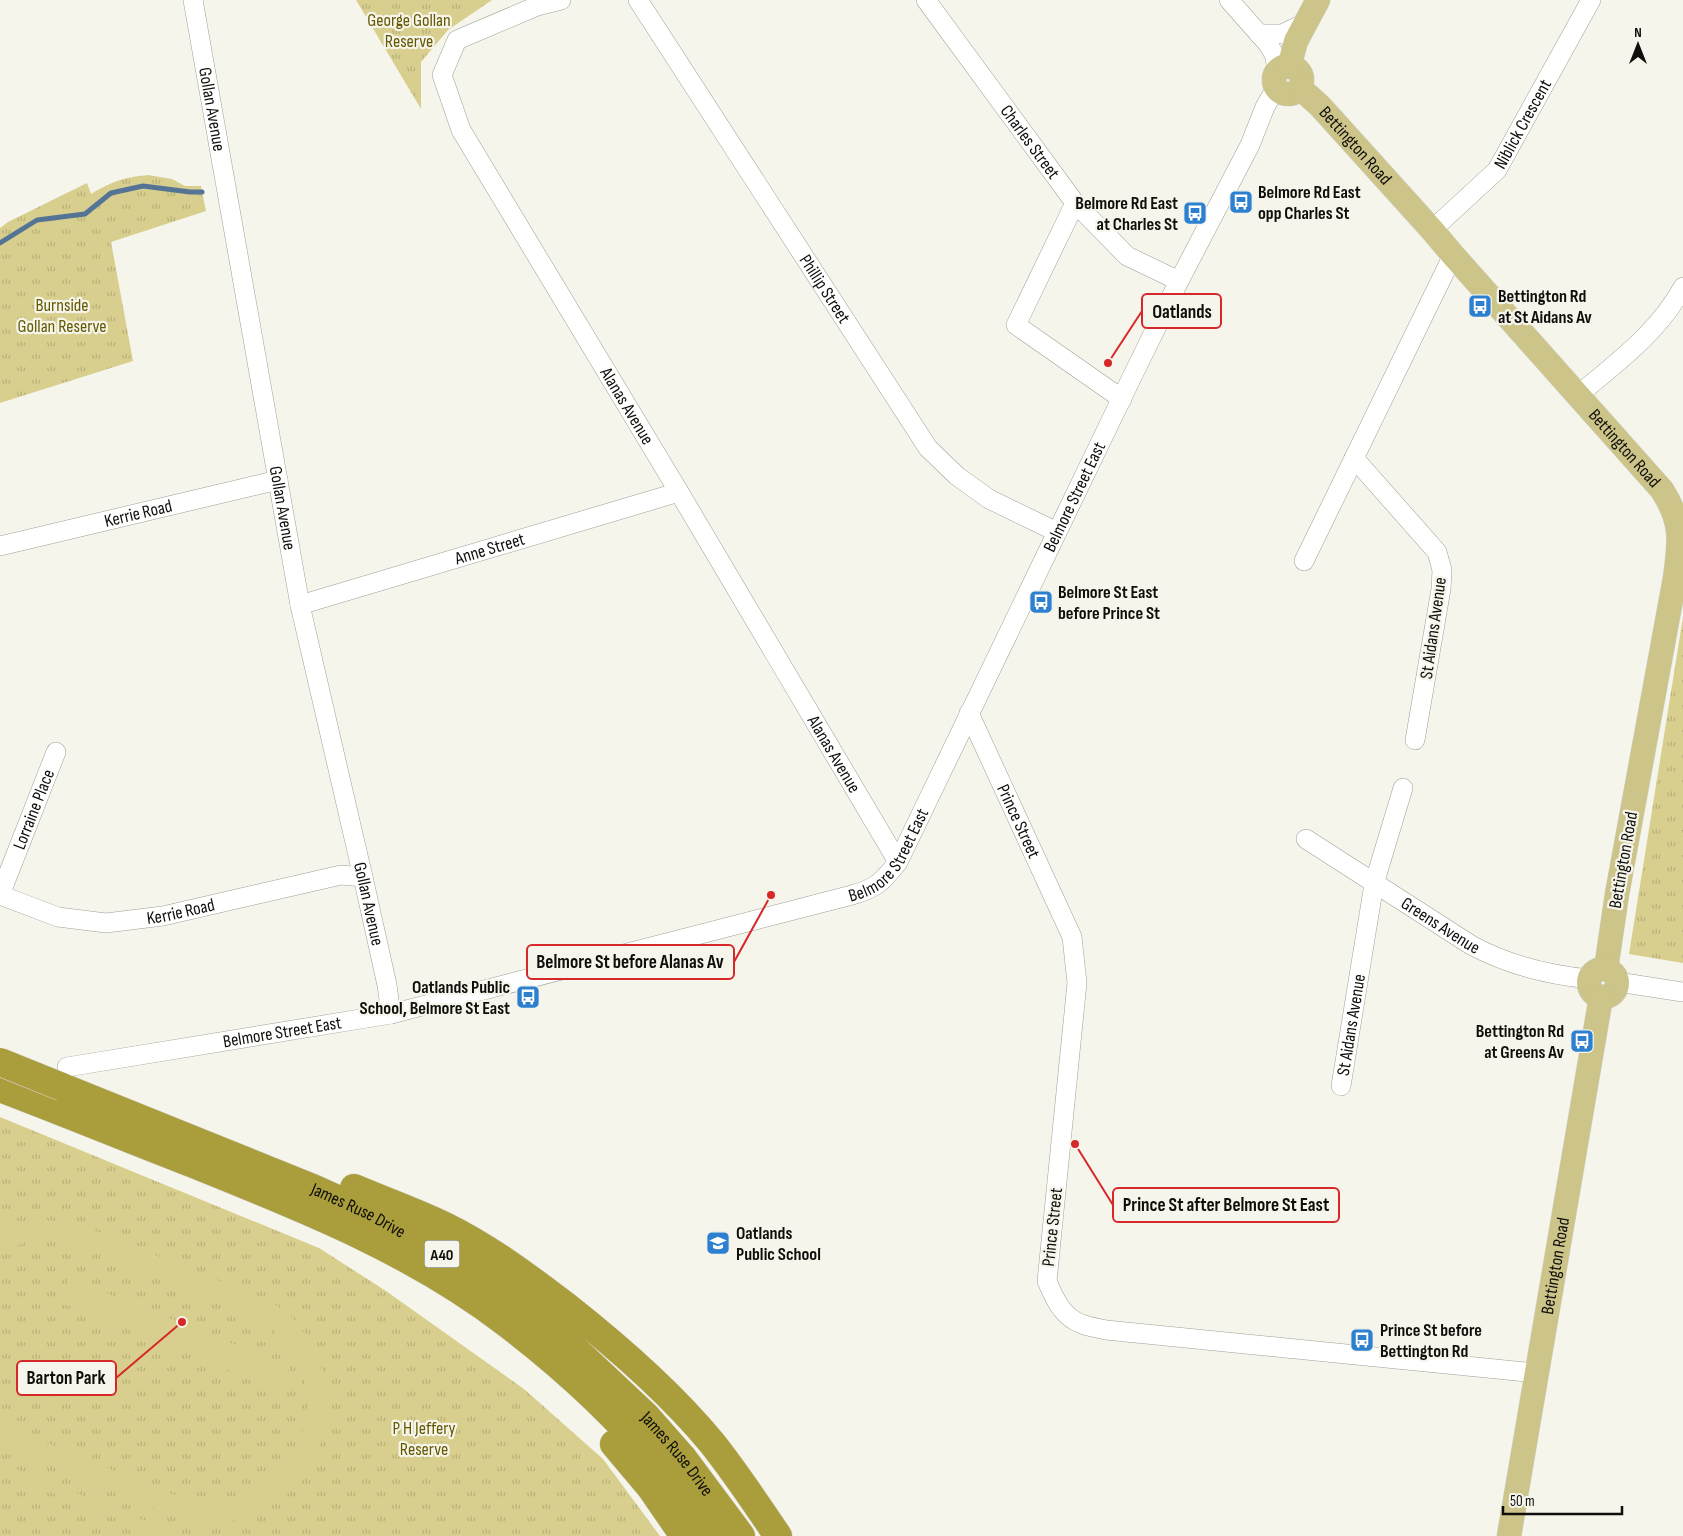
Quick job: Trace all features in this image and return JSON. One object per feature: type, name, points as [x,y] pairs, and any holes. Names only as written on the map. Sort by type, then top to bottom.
[{"type":"highway","name":"James Ruse Drive","points":[[0,1062],[65,1077],[117,1109],[315,1188],[370,1214],[422,1242],[485,1280],[564,1339],[640,1410],[683,1458],[741,1536]]},
{"type":"highway","name":"James Ruse Drive","points":[[10,1092],[343,1226],[410,1261],[456,1289],[506,1322],[595,1399],[665,1474],[712,1536]]},
{"type":"highway","points":[[117,1109],[163,1114],[242,1144],[446,1226],[498,1257],[541,1286],[632,1360],[712,1443],[778,1536]]},
{"type":"highway","points":[[343,1226],[402,1270],[496,1334],[574,1402],[616,1446],[651,1488],[684,1536]]},
{"type":"main road","points":[[1281,75],[1318,0]]},
{"type":"main road","name":"Bettington Road","points":[[1281,75],[1283,94],[1292,94],[1300,88],[1320,106],[1662,490],[1677,517],[1680,535],[1675,578],[1617,894],[1509,1536]]},
{"type":"street","name":"Gollan Avenue","points":[[193,0],[300,606],[363,877],[387,985],[391,1014]]},
{"type":"street","name":"Alanas Avenue","points":[[562,0],[537,6],[457,40],[442,76],[461,130],[679,492],[898,862]]},
{"type":"street","name":"Phillip Street","points":[[638,0],[928,448],[957,476],[989,499],[1056,532]]},
{"type":"street","name":"Charles Street","points":[[926,0],[1075,203],[1128,256],[1179,281]]},
{"type":"street","points":[[1229,0],[1260,34],[1275,56],[1281,75]]},
{"type":"street","name":"Niblick Crescent","points":[[1432,230],[1497,170],[1591,0]]},
{"type":"street","points":[[1260,34],[1282,34],[1305,24]]},
{"type":"street","name":"Belmore Street East","points":[[65,1077],[391,1014],[870,890],[884,880],[898,862],[1179,281],[1250,145],[1264,107],[1281,75]]},
{"type":"street","points":[[1075,203],[1016,325],[1122,398]]},
{"type":"street","points":[[1304,561],[1453,256]]},
{"type":"street","points":[[1577,396],[1660,322],[1683,287]]},
{"type":"street","name":"St Aidans Avenue","points":[[1354,458],[1437,552],[1442,570],[1442,589],[1415,740]]},
{"type":"street","name":"Kerrie Road","points":[[0,546],[278,480]]},
{"type":"street","name":"Anne Street","points":[[300,606],[679,492]]},
{"type":"street","name":"Prince Street","points":[[969,713],[1072,937],[1076,960],[1077,983],[1047,1281],[1054,1299],[1065,1313],[1080,1324],[1106,1330],[1536,1373]]},
{"type":"street","name":"Lorraine Place","points":[[0,895],[56,752]]},
{"type":"street","name":"St Aidans Avenue","points":[[1341,1086],[1374,884],[1403,788]]},
{"type":"street","name":"Greens Avenue","points":[[1306,839],[1471,946],[1485,953],[1533,970],[1603,982],[1683,992]]},
{"type":"street","name":"Kerrie Road","points":[[0,895],[58,917],[106,923],[163,916],[341,875],[363,877]]},
{"type":"green space","name":"George Gollan Reserve","points":[[356,0],[492,0],[448,30],[421,62],[421,109]]},
{"type":"green space","name":"Burnside Gollan Reserve","points":[[148,175],[172,179],[185,186],[201,186],[206,211],[111,242],[133,361],[0,403],[0,228],[8,222],[87,183],[91,194],[118,181]]},
{"type":"green space","points":[[1683,617],[1683,963],[1629,954]]},
{"type":"green space","name":"P H Jeffery Reserve","points":[[0,1117],[319,1248],[386,1291],[524,1389],[603,1459],[660,1536],[0,1536]]},
{"type":"green space","points":[[37,1220],[63,1222],[88,1228],[265,1299],[280,1307],[296,1322],[310,1343],[322,1372],[327,1401],[325,1430],[316,1456],[300,1480],[279,1500],[254,1514],[223,1522],[189,1520],[170,1515],[0,1445],[0,1424],[177,1496],[198,1500],[220,1501],[234,1499],[258,1489],[278,1473],[293,1452],[303,1429],[307,1404],[305,1379],[295,1356],[272,1330],[253,1318],[80,1247],[59,1242],[40,1241],[21,1244],[0,1251],[0,1229],[17,1223]]},
{"type":"green space","points":[[69,1278],[290,1367],[281,1391],[59,1302]]},
{"type":"green space","points":[[0,1460],[12,1464],[11,1467],[184,1536],[160,1536],[8,1475],[7,1478],[0,1475]]},
{"type":"waterway","points":[[0,243],[37,220],[85,214],[111,193],[143,186],[202,192]]},
{"type":"place","name":"Belmore Rd East opp Charles St","points":[[1241,202]]},
{"type":"place","name":"Belmore Rd East at Charles St","points":[[1195,213]]},
{"type":"place","name":"Bettington Rd at St Aidans Av","points":[[1480,306]]},
{"type":"place","name":"Oatlands","points":[[1108,363]]},
{"type":"place","name":"Belmore St East before Prince St","points":[[1041,602]]},
{"type":"place","name":"Belmore St before Alanas Av","points":[[771,895]]},
{"type":"place","name":"Oatlands Public School, Belmore St East","points":[[528,997]]},
{"type":"place","name":"Bettington Rd at Greens Av","points":[[1582,1041]]},
{"type":"place","name":"Prince St after Belmore St East","points":[[1075,1144]]},
{"type":"place","name":"Oatlands Public School","points":[[718,1243]]},
{"type":"place","name":"Barton Park","points":[[182,1322]]},
{"type":"place","name":"Prince St before Bettington Rd","points":[[1362,1340]]}]
